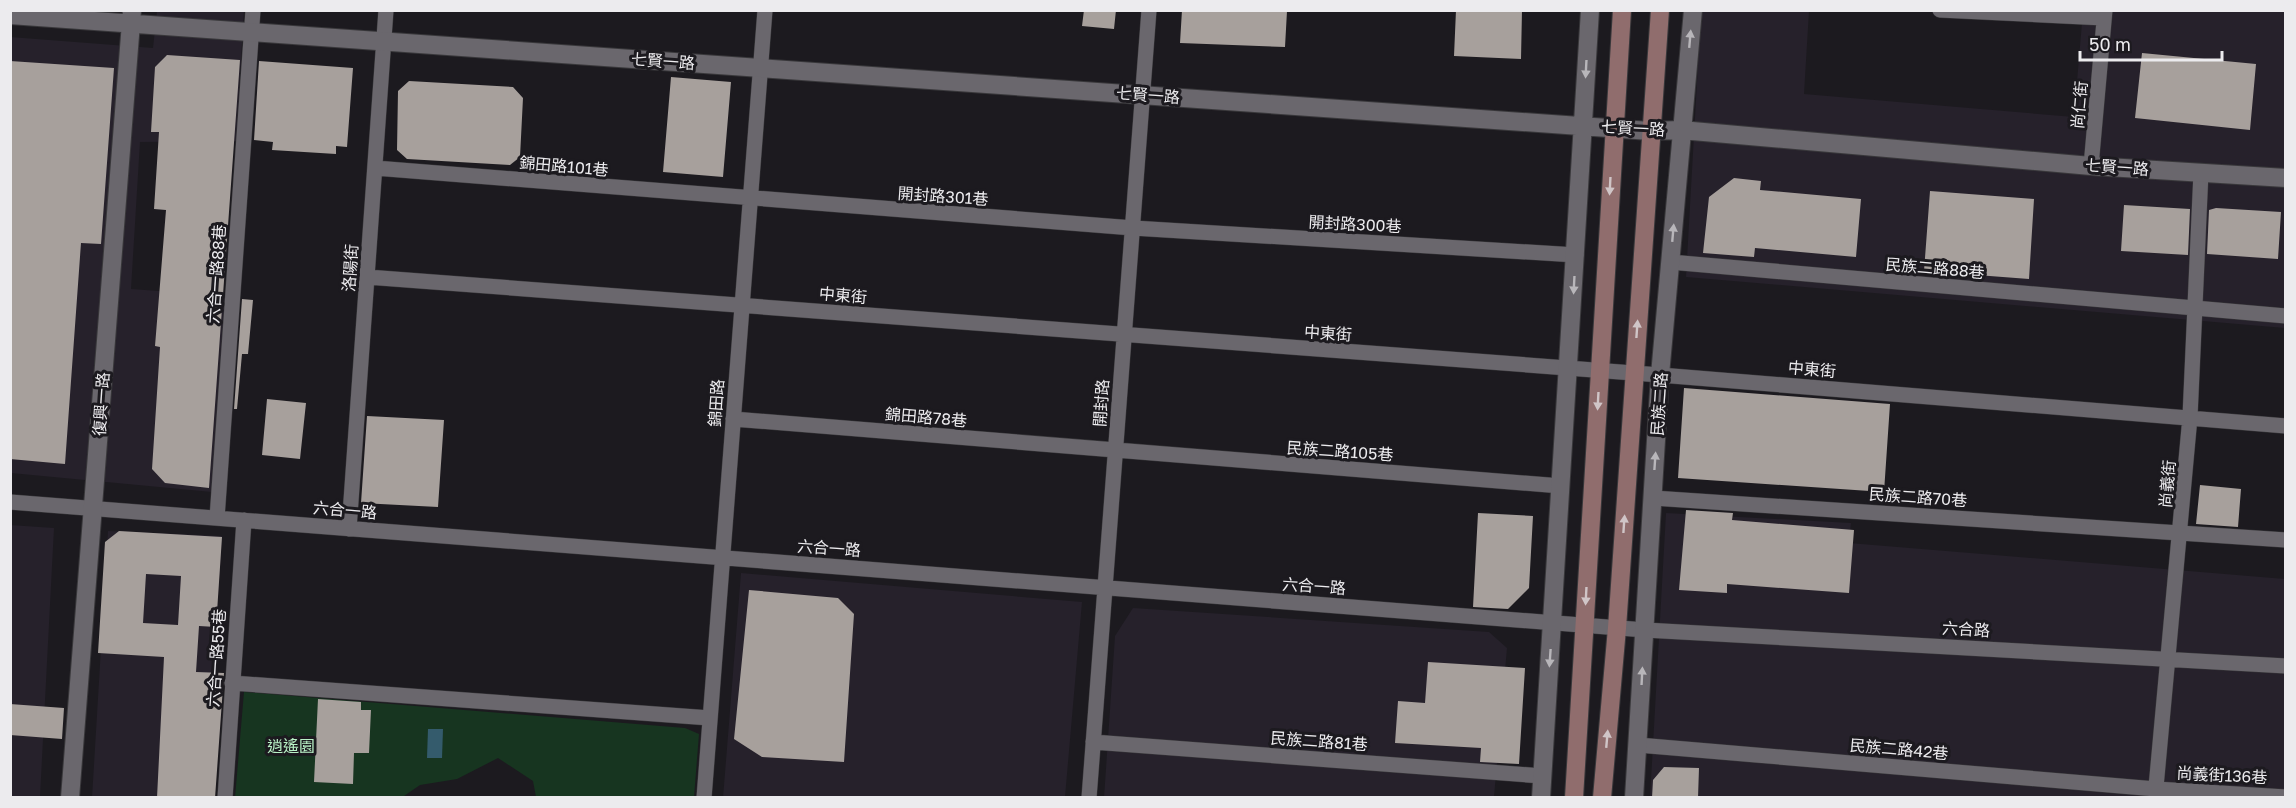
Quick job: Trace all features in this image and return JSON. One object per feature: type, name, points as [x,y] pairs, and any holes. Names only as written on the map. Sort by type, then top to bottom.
[{"type":"main road","points":[[1574,798],[1622,10]]},
{"type":"main road","name":"民族二路","points":[[1602,798],[1617,628],[1660,10]]},
{"type":"street","name":"六合一路88巷","points":[[217,518],[254,10]]},
{"type":"street","name":"洛陽街","points":[[349,529],[386,10]]},
{"type":"street","name":"錦田路","points":[[704,798],[765,10]]},
{"type":"street","name":"開封路","points":[[1089,798],[1149,10]]},
{"type":"street","points":[[1541,798],[1590,10]]},
{"type":"street","name":"民族二路","points":[[1634,798],[1660,375],[1693,10]]},
{"type":"street","points":[[1940,10],[2104,14]]},
{"type":"street","name":"尚仁街","points":[[2091,166],[2104,14]]},
{"type":"street","name":"七賢一路","points":[[10,15],[131,17],[252,33],[1614,128],[1681,130],[2091,166],[2286,178]]},
{"type":"street","name":"復興一路","points":[[70,798],[131,17]]},
{"type":"street","name":"錦田路101巷","points":[[375,168],[750,199]]},
{"type":"street","name":"尚義街","points":[[2155,793],[2190,417],[2197,309],[2201,172]]},
{"type":"street","name":"開封路301巷","points":[[750,199],[1133,228]]},
{"type":"street","name":"開封路300巷","points":[[1133,228],[1576,255]]},
{"type":"street","name":"民族二路88巷","points":[[1670,262],[2286,316]]},
{"type":"street","name":"中東街","points":[[367,277],[1660,375],[2286,426]]},
{"type":"street","name":"錦田路78巷","points":[[733,418],[1115,452]]},
{"type":"street","name":"民族二路105巷","points":[[1115,452],[1561,486]]},
{"type":"street","name":"民族二路70巷","points":[[1653,498],[2286,540]]},
{"type":"street","name":"六合一路","points":[[10,502],[1645,630]]},
{"type":"street","name":"六合一路55巷","points":[[225,798],[244,520]]},
{"type":"street","name":"六合路","points":[[1645,630],[2169,657],[2286,666]]},
{"type":"street","points":[[232,683],[710,718]]},
{"type":"street","name":"民族二路81巷","points":[[1093,742],[1542,776]]},
{"type":"street","name":"民族二路42巷","points":[[1638,745],[2155,793]]},
{"type":"street","name":"尚義街136巷","points":[[2155,793],[2286,797]]},
{"type":"shaded area","points":[[157,11],[244,11],[236,141],[140,142],[131,289],[228,296],[212,492],[11,473],[10,37],[153,48]]},
{"type":"shaded area","points":[[1701,11],[1809,11],[1804,94],[2074,117],[2083,11],[2285,11],[2285,328],[1686,277]]},
{"type":"shaded area","points":[[1666,513],[1851,523],[1849,543],[2285,579],[2285,797],[1650,798]]},
{"type":"shaded area","points":[[10,525],[54,528],[40,797],[11,797]]},
{"type":"shaded area","points":[[108,531],[222,536],[205,797],[92,798]]},
{"type":"shaded area","points":[[741,573],[1082,602],[1065,797],[723,798]]},
{"type":"shaded area","points":[[1133,608],[1489,632],[1507,648],[1494,797],[1104,798],[1115,636]]},
{"type":"green space","name":"逍遙園","points":[[244,692],[685,728],[699,734],[694,797],[536,797],[533,781],[498,758],[457,779],[420,785],[404,796],[235,798]]},
{"type":"water","points":[[428,729],[443,729],[442,758],[427,758]]},
{"type":"building","points":[[1084,10],[1116,10],[1114,29],[1082,26]]},
{"type":"building","points":[[1182,10],[1287,11],[1285,47],[1180,43]]},
{"type":"building","points":[[1456,10],[1522,10],[1521,59],[1454,56]]},
{"type":"building","points":[[2142,53],[2256,64],[2250,130],[2135,118]]},
{"type":"building","points":[[167,55],[240,60],[209,488],[165,483],[152,469],[160,347],[155,346],[166,210],[154,209],[159,132],[151,132],[155,67]]},
{"type":"building","points":[[10,61],[114,68],[101,244],[81,243],[65,464],[10,459]]},
{"type":"building","points":[[259,61],[353,68],[347,147],[336,146],[336,154],[272,150],[273,142],[254,140]]},
{"type":"building","points":[[671,77],[731,82],[723,177],[663,172]]},
{"type":"building","points":[[409,81],[513,87],[523,98],[520,157],[510,165],[407,159],[397,150],[398,91]]},
{"type":"building","points":[[1734,178],[1761,181],[1760,190],[1861,199],[1856,257],[1755,248],[1754,257],[1703,253],[1709,197]]},
{"type":"building","points":[[1930,191],[2034,199],[2029,279],[1924,271]]},
{"type":"building","points":[[2124,205],[2190,209],[2188,255],[2121,251]]},
{"type":"building","points":[[2216,208],[2281,212],[2278,259],[2207,254],[2209,210]]},
{"type":"building","points":[[242,299],[253,300],[248,354],[242,354],[237,409],[234,409]]},
{"type":"building","points":[[1684,388],[1890,404],[1884,492],[1678,478]]},
{"type":"building","points":[[267,399],[306,403],[300,459],[262,455]]},
{"type":"building","points":[[367,416],[444,420],[438,507],[361,503]]},
{"type":"building","points":[[2200,485],[2241,489],[2238,527],[2196,524]]},
{"type":"building","points":[[1686,510],[1733,513],[1732,520],[1854,530],[1849,593],[1727,584],[1727,593],[1679,590]]},
{"type":"building","points":[[1478,513],[1533,516],[1529,588],[1508,609],[1473,607]]},
{"type":"building","points":[[119,531],[222,537],[216,627],[199,626],[196,672],[224,673],[215,798],[157,798],[164,657],[98,653],[105,542]],"holes":[[[146,574],[181,576],[178,625],[143,623]]]},
{"type":"building","points":[[749,590],[838,598],[854,614],[844,762],[762,757],[734,739]]},
{"type":"building","points":[[1428,662],[1525,668],[1519,764],[1480,762],[1481,748],[1395,743],[1398,701],[1425,703]]},
{"type":"building","name":"逍遙園","points":[[318,699],[361,702],[361,710],[371,710],[369,753],[354,753],[353,784],[314,782]]},
{"type":"building","points":[[10,704],[64,708],[62,739],[10,735]]},
{"type":"building","points":[[1664,767],[1699,768],[1698,798],[1652,798],[1653,780]]}]
